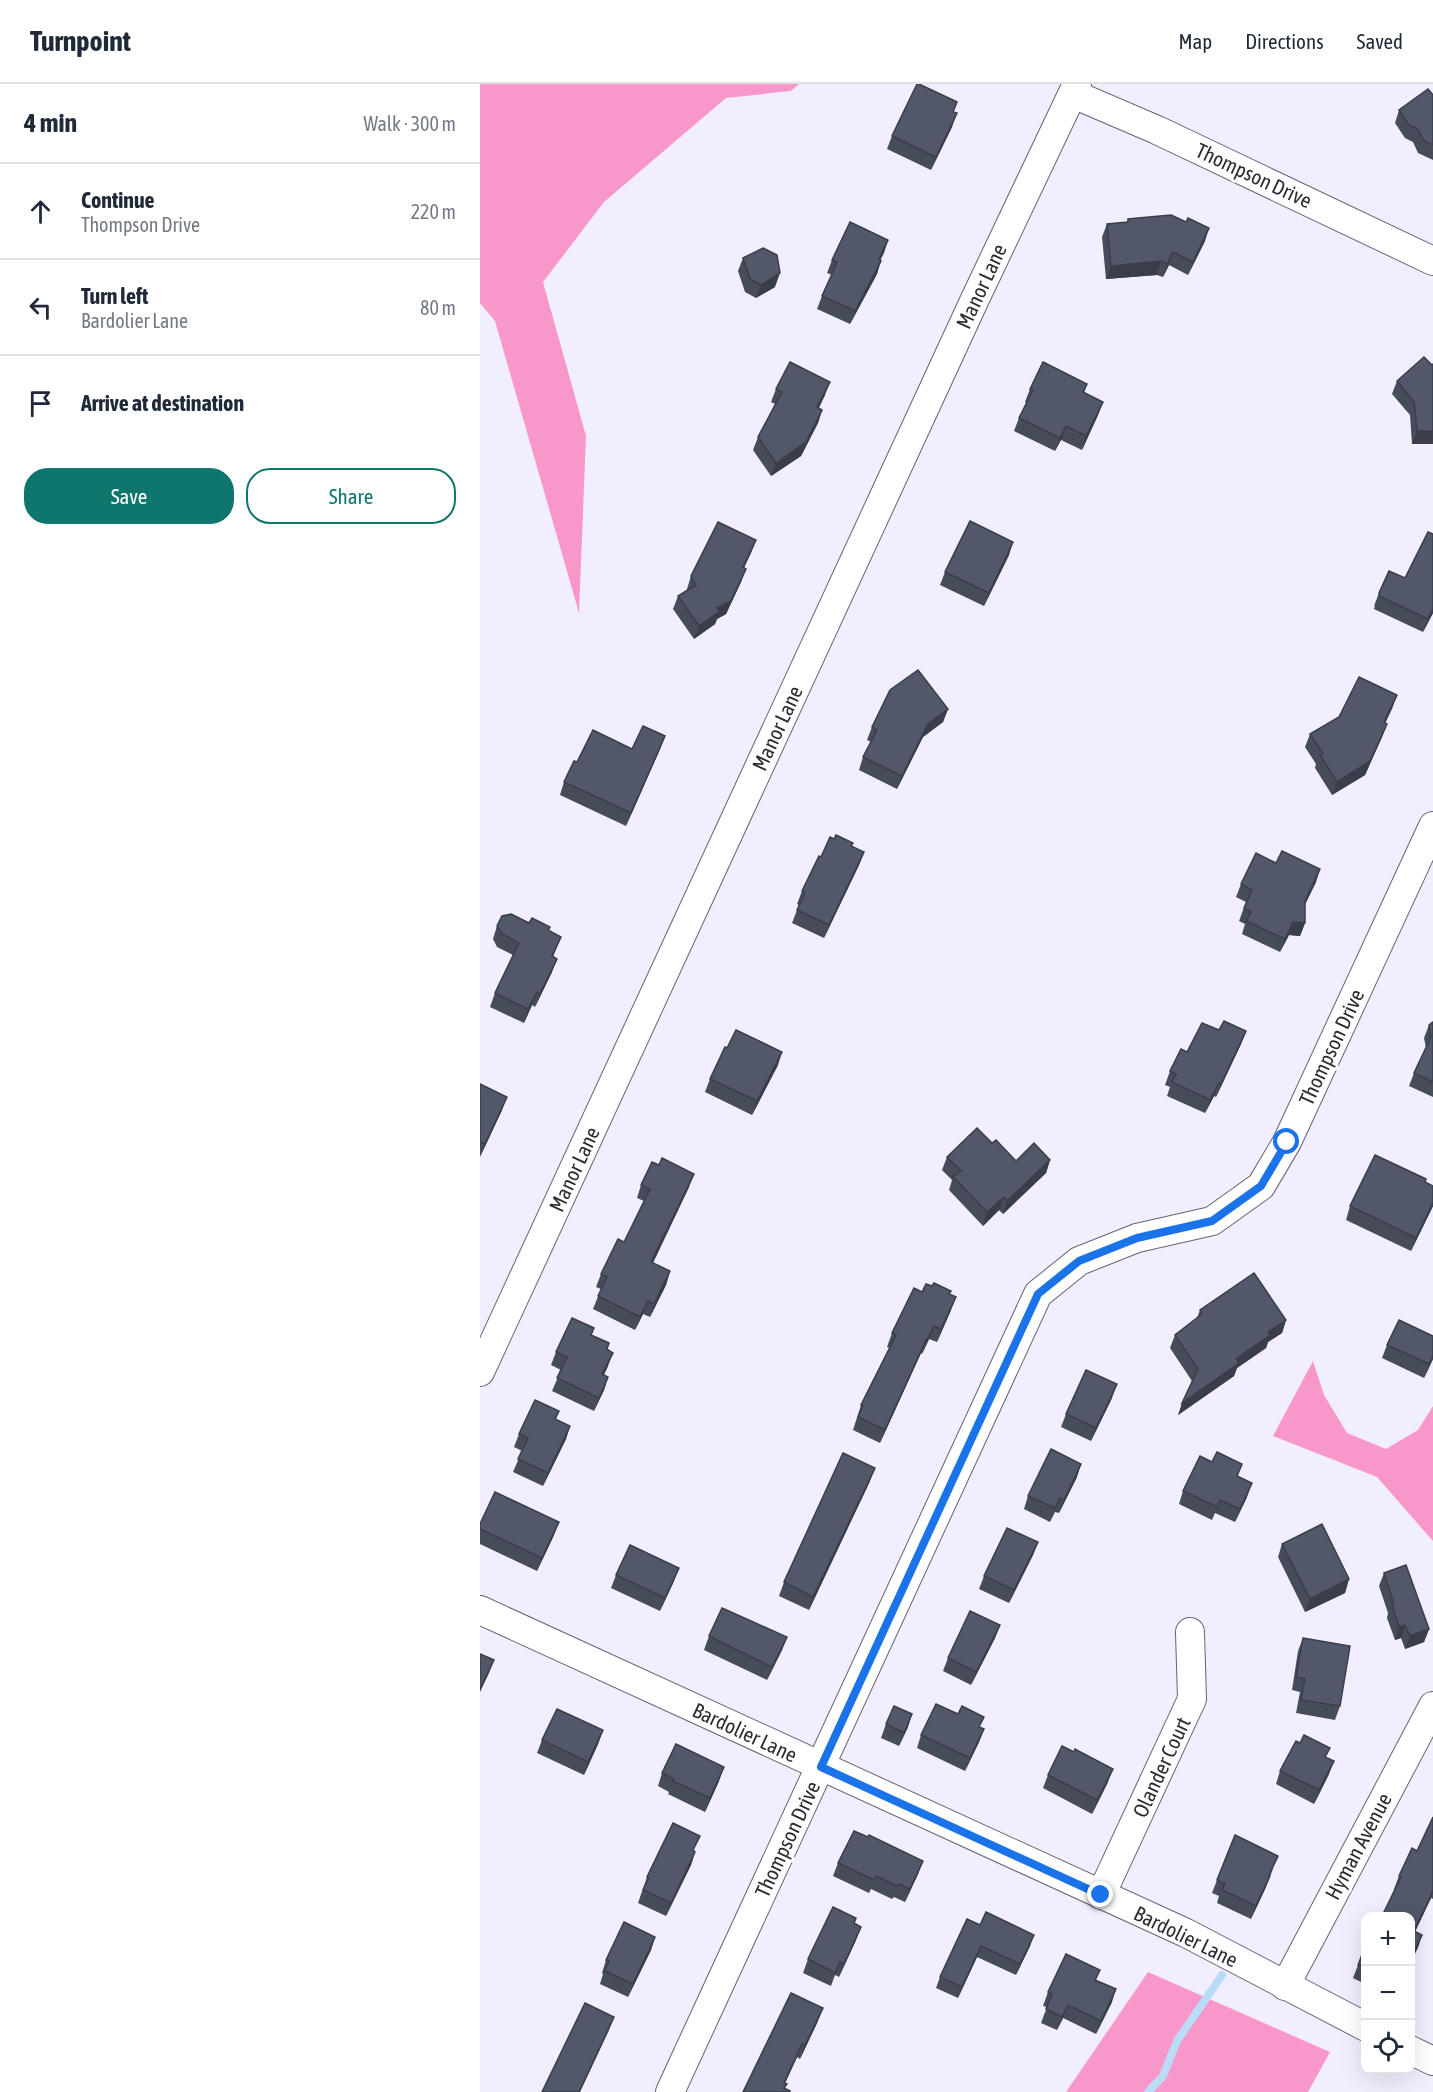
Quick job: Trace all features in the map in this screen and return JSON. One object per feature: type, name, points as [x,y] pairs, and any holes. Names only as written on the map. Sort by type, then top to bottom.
[{"type":"street","name":"Thompson Drive","points":[[1075,89],[1433,261]]},
{"type":"street","name":"Manor Lane","points":[[480,1372],[975,299],[1075,89]]},
{"type":"street","name":"Thompson Drive","points":[[670,2092],[1038,1294],[1079,1261],[1137,1238],[1212,1221],[1261,1186],[1287,1142],[1433,826]]},
{"type":"street","name":"Bardolier Lane","points":[[480,1610],[1186,1933],[1361,2025]]},
{"type":"street","name":"Olander Court","points":[[1101,1895],[1192,1700],[1190,1632]]},
{"type":"street","name":"Hyman Avenue","points":[[1285,1986],[1433,1706]]},
{"type":"street","points":[[1415,2052],[1433,2061]]},
{"type":"shaded area","points":[[480,84],[799,84],[791,91],[726,98],[604,202],[543,282],[586,436],[579,613],[495,321],[480,303]]},
{"type":"shaded area","points":[[1313,1361],[1324,1395],[1347,1433],[1386,1449],[1418,1430],[1433,1406],[1433,1541],[1377,1477],[1273,1436]]},
{"type":"shaded area","points":[[1148,1972],[1330,2052],[1308,2092],[1066,2092]]},
{"type":"building","points":[[917,84],[957,102],[953,112],[957,113],[936,157],[892,136]]},
{"type":"building","points":[[1428,89],[1433,95],[1433,145],[1423,140],[1418,129],[1409,125],[1399,110]]},
{"type":"building","points":[[1171,215],[1186,222],[1188,218],[1209,228],[1193,262],[1173,252],[1167,264],[1161,261],[1111,266],[1107,224],[1128,222],[1128,219]]},
{"type":"building","points":[[850,222],[888,240],[879,259],[881,261],[855,311],[822,296],[837,262],[832,260]]},
{"type":"building","points":[[763,248],[777,255],[780,273],[761,285],[750,279],[743,258]]},
{"type":"building","points":[[1424,357],[1433,364],[1433,431],[1417,431],[1414,402],[1397,381]]},
{"type":"building","points":[[790,362],[830,382],[817,407],[822,410],[806,442],[776,463],[758,437],[782,392],[776,389]]},
{"type":"building","points":[[1043,362],[1087,384],[1083,392],[1103,402],[1086,436],[1066,426],[1060,438],[1019,418],[1033,390],[1030,389]]},
{"type":"building","points":[[970,521],[1013,542],[989,593],[945,572]]},
{"type":"building","points":[[718,522],[756,540],[731,601],[717,608],[720,611],[699,626],[678,596],[696,585],[691,576]]},
{"type":"building","points":[[1428,532],[1433,534],[1433,609],[1428,619],[1379,596],[1379,593],[1389,571],[1405,578]]},
{"type":"building","points":[[918,670],[948,709],[928,724],[902,776],[863,757],[877,730],[872,727],[890,690]]},
{"type":"building","points":[[1359,677],[1397,695],[1384,722],[1387,724],[1370,761],[1337,782],[1310,734],[1339,717]]},
{"type":"building","points":[[643,726],[665,736],[631,813],[564,782],[593,730],[632,749]]},
{"type":"building","points":[[836,835],[853,843],[851,846],[864,852],[829,925],[797,910],[805,893],[802,891],[819,856],[821,857],[830,837],[834,839]]},
{"type":"building","points":[[1282,851],[1320,869],[1305,901],[1305,923],[1293,922],[1285,939],[1246,921],[1251,912],[1244,908],[1252,890],[1241,884],[1256,853],[1276,863]]},
{"type":"building","points":[[511,914],[529,923],[532,918],[550,927],[548,930],[561,937],[552,956],[557,959],[540,994],[537,992],[528,1009],[495,993],[519,943],[502,934],[497,926],[502,916]]},
{"type":"building","points":[[1224,1021],[1246,1031],[1221,1084],[1219,1083],[1210,1100],[1172,1082],[1176,1074],[1170,1071],[1181,1049],[1187,1052],[1202,1023],[1219,1030]]},
{"type":"building","points":[[1433,1022],[1433,1082],[1414,1073],[1431,1037],[1429,1025]]},
{"type":"building","points":[[736,1030],[782,1052],[757,1101],[710,1079]]},
{"type":"building","points":[[480,1084],[507,1097],[485,1144],[480,1142]]},
{"type":"building","points":[[977,1128],[992,1143],[996,1140],[1016,1161],[1034,1143],[1050,1160],[1007,1201],[1004,1197],[987,1212],[953,1177],[961,1171],[947,1157]]},
{"type":"building","points":[[1375,1155],[1426,1179],[1425,1182],[1433,1186],[1433,1203],[1416,1238],[1350,1206]]},
{"type":"building","points":[[662,1158],[694,1174],[651,1262],[670,1271],[654,1304],[648,1301],[640,1317],[598,1296],[607,1277],[601,1274],[618,1239],[624,1242],[650,1189],[641,1185],[652,1162],[659,1165]]},
{"type":"building","points":[[1254,1273],[1286,1320],[1268,1332],[1270,1335],[1236,1359],[1239,1363],[1182,1403],[1198,1369],[1175,1335],[1202,1314],[1200,1310]]},
{"type":"building","points":[[934,1283],[951,1291],[949,1294],[956,1297],[941,1329],[934,1326],[926,1340],[885,1430],[858,1417],[863,1406],[861,1405],[896,1335],[892,1333],[914,1288],[922,1292],[926,1284],[932,1286]]},
{"type":"building","points":[[572,1318],[594,1328],[591,1335],[609,1343],[607,1349],[613,1353],[602,1374],[608,1377],[599,1398],[557,1378],[567,1357],[556,1352]]},
{"type":"building","points":[[1399,1320],[1433,1336],[1433,1356],[1429,1364],[1387,1345]]},
{"type":"building","points":[[1086,1370],[1117,1384],[1096,1428],[1066,1414]]},
{"type":"building","points":[[535,1400],[559,1411],[555,1419],[570,1426],[548,1473],[518,1459],[528,1438],[519,1434]]},
{"type":"building","points":[[1051,1449],[1081,1464],[1064,1500],[1060,1498],[1055,1508],[1028,1496]]},
{"type":"building","points":[[1217,1452],[1242,1464],[1237,1476],[1252,1483],[1240,1509],[1220,1500],[1217,1507],[1183,1491],[1200,1456],[1212,1462]]},
{"type":"building","points":[[843,1453],[875,1468],[813,1597],[784,1582]]},
{"type":"building","points":[[495,1492],[559,1522],[542,1558],[480,1529],[480,1524]]},
{"type":"building","points":[[1322,1524],[1349,1579],[1310,1599],[1282,1544]]},
{"type":"building","points":[[1007,1528],[1038,1542],[1014,1590],[984,1576]]},
{"type":"building","points":[[630,1545],[679,1568],[665,1598],[616,1575]]},
{"type":"building","points":[[1406,1565],[1429,1629],[1410,1636],[1405,1625],[1399,1627],[1384,1573]]},
{"type":"building","points":[[722,1608],[787,1637],[772,1667],[709,1636]]},
{"type":"building","points":[[970,1611],[1000,1625],[976,1672],[948,1658]]},
{"type":"building","points":[[1303,1638],[1350,1646],[1340,1706],[1301,1700],[1305,1679],[1296,1677]]},
{"type":"building","points":[[480,1654],[494,1660],[480,1689]]},
{"type":"building","points":[[936,1704],[958,1714],[962,1706],[984,1717],[979,1727],[984,1729],[970,1758],[921,1735]]},
{"type":"building","points":[[894,1706],[912,1714],[904,1733],[886,1724]]},
{"type":"building","points":[[557,1709],[603,1730],[588,1762],[542,1740]]},
{"type":"building","points":[[1304,1735],[1330,1748],[1325,1757],[1334,1761],[1319,1790],[1280,1771],[1296,1741],[1300,1743]]},
{"type":"building","points":[[676,1744],[724,1767],[710,1798],[673,1781],[674,1779],[662,1773]]},
{"type":"building","points":[[1062,1746],[1074,1752],[1075,1749],[1113,1769],[1097,1800],[1048,1775]]},
{"type":"building","points":[[1433,1817],[1433,1891],[1415,1929],[1415,1912],[1384,1912],[1412,1848],[1417,1851]]},
{"type":"building","points":[[673,1823],[700,1836],[671,1903],[643,1890]]},
{"type":"building","points":[[854,1831],[868,1837],[869,1835],[923,1861],[910,1889],[899,1884],[897,1886],[876,1876],[874,1880],[838,1863]]},
{"type":"building","points":[[1235,1835],[1278,1856],[1256,1906],[1222,1890],[1225,1884],[1217,1880]]},
{"type":"building","points":[[833,1907],[856,1918],[854,1923],[861,1927],[844,1964],[840,1962],[835,1973],[808,1959]]},
{"type":"building","points":[[986,1912],[1034,1935],[1020,1964],[981,1946],[962,1987],[940,1977],[967,1919],[980,1925]]},
{"type":"building","points":[[624,1922],[655,1937],[633,1984],[605,1971],[609,1961],[606,1960]]},
{"type":"building","points":[[1415,1932],[1422,1935],[1415,1949]]},
{"type":"building","points":[[1066,1954],[1100,1970],[1095,1980],[1116,1989],[1101,2021],[1068,2005],[1062,2017],[1046,2009],[1052,1994],[1048,1992]]},
{"type":"building","points":[[791,1993],[823,2008],[805,2045],[802,2044],[784,2083],[787,2084],[784,2088],[790,2091],[743,2092]]},
{"type":"building","points":[[585,2003],[614,2017],[579,2092],[542,2092]]},
{"type":"waterway","points":[[1148,2092],[1163,2076],[1177,2041],[1222,1975]]},
{"type":"route","points":[[1101,1895],[821,1767],[1038,1294],[1079,1261],[1137,1238],[1212,1221],[1261,1186],[1287,1142]]}]
